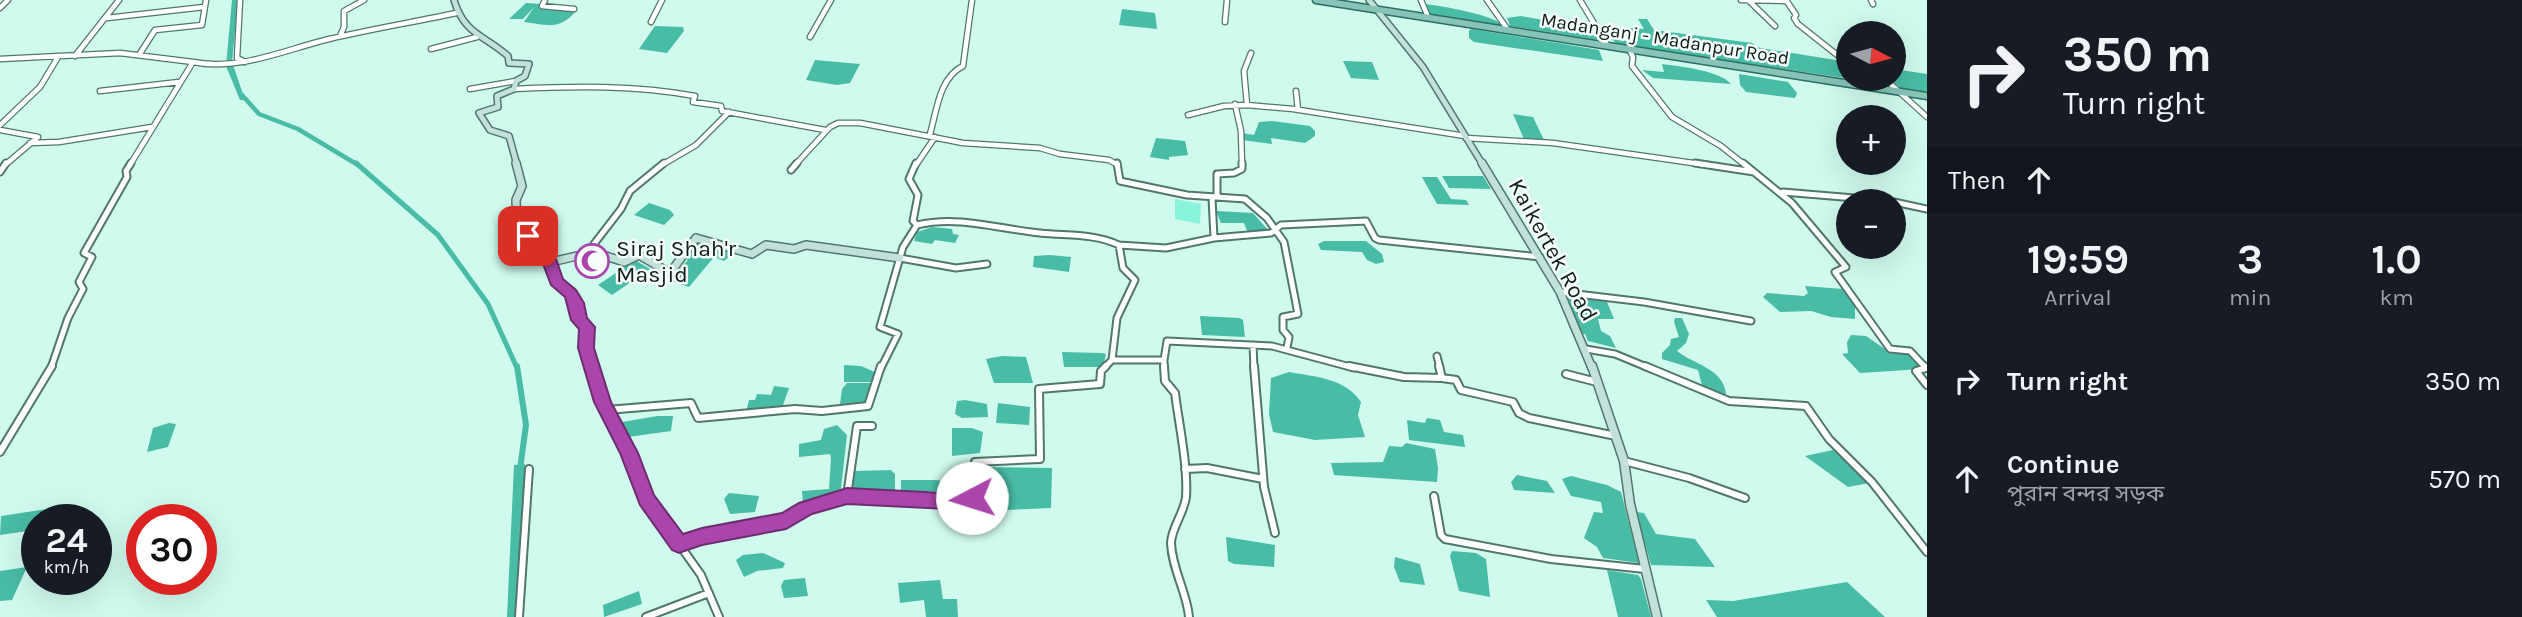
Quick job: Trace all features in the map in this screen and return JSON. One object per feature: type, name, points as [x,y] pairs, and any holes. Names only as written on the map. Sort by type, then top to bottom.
[{"type":"main road","name":"Madanganj - Madanpur Road","points":[[1316,0],[1836,81]]},
{"type":"main road","name":"Madanganj - Madanpur Road","points":[[1898,91],[1927,96]]},
{"type":"street","points":[[0,8],[8,0]]},
{"type":"street","points":[[75,56],[120,0]]},
{"type":"street","points":[[139,55],[155,30],[202,24],[206,0]]},
{"type":"street","points":[[240,0],[237,58],[244,62]]},
{"type":"street","points":[[340,36],[344,27],[344,11],[364,0]]},
{"type":"street","points":[[454,0],[460,22],[477,37],[503,51],[508,56],[509,63],[529,64],[525,76],[516,81],[470,89]]},
{"type":"street","points":[[545,0],[542,6],[574,9]]},
{"type":"street","points":[[651,22],[662,0]]},
{"type":"street","points":[[810,37],[831,0]]},
{"type":"street","points":[[917,225],[913,221],[918,195],[909,179],[932,135],[946,80],[951,72],[963,66],[970,46],[969,17],[972,0]]},
{"type":"street","points":[[1225,22],[1227,0]]},
{"type":"street","name":"Kaikertek Road","points":[[1369,0],[1423,68],[1560,292],[1586,349],[1624,461],[1657,617]]},
{"type":"street","points":[[1421,0],[1428,18]]},
{"type":"street","points":[[1487,0],[1508,30]]},
{"type":"street","points":[[1580,0],[1607,45]]},
{"type":"street","points":[[1741,0],[1786,1],[1794,9],[1794,19],[1798,24],[1836,54]]},
{"type":"street","points":[[1748,0],[1775,26]]},
{"type":"street","points":[[107,18],[204,7]]},
{"type":"street","points":[[0,59],[120,53],[212,66],[226,65],[340,36],[456,13]]},
{"type":"street","points":[[431,49],[477,37]]},
{"type":"street","points":[[1629,49],[1633,57],[1632,66],[1672,117],[1721,146],[1783,192],[1846,267],[1835,272],[1890,349],[1910,351],[1926,368],[1916,371],[1927,385]]},
{"type":"street","points":[[1247,105],[1242,78],[1246,60],[1251,53]]},
{"type":"street","points":[[0,127],[40,87],[58,57]]},
{"type":"street","points":[[0,452],[53,364],[68,318],[83,289],[79,282],[92,257],[84,253],[127,177],[126,171],[193,62]]},
{"type":"street","points":[[514,89],[516,81]]},
{"type":"street","points":[[100,91],[179,82]]},
{"type":"street","points":[[719,617],[701,575],[646,499],[637,471],[607,410],[587,354],[587,327],[579,320],[576,303],[570,293],[556,282],[551,262],[530,236],[521,236],[517,225],[516,200],[522,186],[509,135],[499,135],[486,128],[480,113],[498,107],[498,96],[514,89],[566,85],[655,89],[695,96],[693,102],[721,106],[722,111],[825,130]]},
{"type":"street","points":[[1296,91],[1298,110]]},
{"type":"street","points":[[1898,91],[1927,117]]},
{"type":"street","points":[[1188,115],[1235,104],[1298,110],[1466,137],[1553,143],[1754,172]]},
{"type":"street","points":[[1214,238],[1217,174],[1242,170],[1241,131],[1235,104]]},
{"type":"street","points":[[594,252],[594,244],[621,209],[630,191],[671,157],[696,145],[729,112]]},
{"type":"street","points":[[791,170],[825,130],[838,123],[860,123],[963,143],[1040,148],[1067,155],[1110,160],[1118,164],[1120,181],[1215,197],[1245,199],[1284,242],[1298,314],[1283,317],[1283,330],[1289,337],[1287,348]]},
{"type":"street","points":[[0,127],[38,137],[8,160],[0,172]]},
{"type":"street","points":[[30,144],[152,127]]},
{"type":"street","points":[[1783,192],[1836,197]]},
{"type":"street","points":[[1906,205],[1927,209]]},
{"type":"street","points":[[607,410],[691,402],[698,418],[795,409],[822,411],[868,406],[880,369],[898,334],[880,327],[900,258],[911,231],[917,225],[929,222],[968,223],[1039,233],[1095,236],[1119,245],[1166,248],[1214,238],[1271,233],[1275,229],[1301,223],[1363,221],[1367,223],[1372,235],[1379,240],[1540,257]]},
{"type":"street","points":[[551,262],[594,252],[624,262],[639,255],[670,273],[696,238],[752,254],[766,245],[794,249],[806,245],[955,266],[978,267],[987,264]]},
{"type":"street","points":[[679,544],[702,536],[786,521],[806,508],[847,496],[968,502],[972,498],[975,462],[1040,459],[1039,389],[1100,384],[1101,371],[1112,360],[1113,327],[1123,296],[1135,280],[1122,268],[1119,245]]},
{"type":"street","points":[[1560,292],[1644,302],[1751,321]]},
{"type":"street","points":[[1189,617],[1187,596],[1181,589],[1171,541],[1184,511],[1185,469],[1176,421],[1175,393],[1165,381],[1167,341],[1287,348],[1358,369],[1405,377],[1456,380],[1461,390],[1513,402],[1519,413],[1529,418],[1616,436]]},
{"type":"street","points":[[1252,345],[1255,408],[1263,479],[1270,522],[1275,533]]},
{"type":"street","points":[[1586,349],[1615,354],[1662,372],[1716,398],[1734,402],[1806,406],[1829,439],[1872,482],[1927,552]]},
{"type":"street","points":[[1437,356],[1442,379]]},
{"type":"street","points":[[1112,360],[1164,360]]},
{"type":"street","points":[[1566,374],[1597,382]]},
{"type":"street","points":[[847,496],[857,426],[872,426]]},
{"type":"street","points":[[1624,461],[1689,478],[1745,498]]},
{"type":"street","points":[[1185,469],[1207,468],[1263,479]]},
{"type":"street","points":[[519,617],[529,469]]},
{"type":"street","points":[[1434,496],[1441,536],[1445,539],[1552,559],[1645,569]]},
{"type":"street","points":[[646,617],[709,593]]},
{"type":"shaded area","points":[[232,0],[238,0],[232,62],[245,100],[240,100],[226,66]]},
{"type":"shaded area","points":[[526,3],[541,4],[539,8],[577,10],[565,21],[553,25],[524,22],[534,7],[523,19],[509,19]]},
{"type":"shaded area","points":[[1425,4],[1480,15],[1503,26],[1430,16]]},
{"type":"shaded area","points":[[1122,9],[1155,13],[1157,29],[1119,25]]},
{"type":"shaded area","points":[[1521,16],[1593,29],[1600,36],[1599,40],[1510,26],[1507,18]]},
{"type":"shaded area","points":[[1638,19],[1647,19],[1654,30],[1752,43],[1760,48],[1836,60],[1836,77],[1617,44],[1605,33],[1614,31],[1614,27],[1644,29]]},
{"type":"shaded area","points":[[655,26],[683,27],[684,31],[667,53],[639,49]]},
{"type":"shaded area","points":[[1469,30],[1599,50],[1603,61],[1474,42],[1469,38]]},
{"type":"shaded area","points":[[815,60],[860,64],[850,83],[837,85],[806,80]]},
{"type":"shaded area","points":[[1343,61],[1372,62],[1379,80],[1351,78]]},
{"type":"shaded area","points":[[1662,64],[1709,72],[1731,84],[1653,78],[1642,70],[1664,72]]},
{"type":"shaded area","points":[[1906,71],[1927,74],[1927,92],[1906,89]]},
{"type":"shaded area","points":[[1739,74],[1788,82],[1797,93],[1795,98],[1746,92],[1740,85]]},
{"type":"shaded area","points":[[1513,114],[1533,117],[1545,142],[1524,139]]},
{"type":"shaded area","points":[[1259,122],[1310,126],[1315,131],[1315,136],[1305,143],[1271,138],[1272,144],[1242,140],[1242,133],[1254,135]]},
{"type":"shaded area","points":[[1156,138],[1185,141],[1188,155],[1169,157],[1169,160],[1150,157]]},
{"type":"shaded area","points":[[1442,176],[1483,176],[1491,189],[1449,188]]},
{"type":"shaded area","points":[[1422,177],[1437,177],[1451,199],[1466,200],[1469,205],[1437,204]]},
{"type":"shaded area","points":[[1175,199],[1201,204],[1200,224],[1175,219]]},
{"type":"shaded area","points":[[649,203],[670,210],[674,215],[664,225],[634,215]]},
{"type":"shaded area","points":[[1216,211],[1253,213],[1268,230],[1248,233],[1244,223],[1221,223]]},
{"type":"shaded area","points":[[932,227],[952,229],[953,234],[959,235],[955,243],[935,240],[932,244],[914,241],[917,232]]},
{"type":"shaded area","points":[[1324,241],[1366,241],[1382,254],[1384,262],[1376,264],[1367,260],[1362,252],[1321,250],[1318,244]]},
{"type":"shaded area","points":[[692,242],[734,253],[724,261],[714,257],[689,287],[669,280],[688,260],[683,257]]},
{"type":"shaded area","points":[[1034,256],[1071,257],[1069,272],[1033,267]]},
{"type":"shaded area","points":[[635,260],[650,269],[612,295],[598,285]]},
{"type":"shaded area","points":[[1805,286],[1843,289],[1855,305],[1855,319],[1831,317],[1811,311],[1780,312],[1763,297],[1767,293],[1804,296],[1808,293]]},
{"type":"shaded area","points":[[1564,295],[1607,302],[1614,319],[1598,319],[1601,331],[1610,336],[1616,348],[1588,341],[1585,334],[1581,334]]},
{"type":"shaded area","points":[[1200,316],[1239,318],[1243,320],[1245,337],[1202,335]]},
{"type":"shaded area","points":[[1675,318],[1682,318],[1689,334],[1686,343],[1677,351],[1714,373],[1724,386],[1726,394],[1722,396],[1703,389],[1698,370],[1662,359],[1662,353],[1670,345],[1671,339],[1679,337]]},
{"type":"shaded area","points":[[1851,335],[1866,336],[1892,354],[1908,353],[1922,369],[1860,373],[1842,354],[1848,353],[1847,342]]},
{"type":"shaded area","points":[[1062,352],[1106,354],[1103,367],[1064,367]]},
{"type":"shaded area","points":[[1002,356],[1026,357],[1033,383],[994,383],[986,359]]},
{"type":"shaded area","points":[[844,365],[861,366],[877,373],[871,382],[844,382]]},
{"type":"shaded area","points":[[1289,372],[1319,377],[1347,388],[1361,402],[1358,415],[1365,437],[1315,440],[1273,432],[1269,414],[1271,378]]},
{"type":"shaded area","points":[[847,383],[873,383],[867,404],[840,404],[842,389]]},
{"type":"shaded area","points":[[774,386],[789,388],[782,408],[746,412],[749,400],[755,400],[757,394],[771,395]]},
{"type":"shaded area","points":[[957,401],[987,404],[988,417],[962,418],[955,414]]},
{"type":"shaded area","points":[[998,403],[1030,407],[1029,425],[996,423]]},
{"type":"shaded area","points":[[673,416],[671,431],[628,437],[622,422]]},
{"type":"shaded area","points":[[1427,418],[1440,420],[1444,432],[1463,435],[1465,447],[1409,440],[1407,420],[1425,423]]},
{"type":"shaded area","points":[[169,423],[176,424],[168,447],[147,452],[153,428]]},
{"type":"shaded area","points":[[837,425],[847,435],[840,497],[803,506],[802,491],[829,489],[831,458],[830,454],[799,457],[799,444],[821,440],[824,429]]},
{"type":"shaded area","points":[[952,428],[972,428],[983,432],[980,453],[952,456]]},
{"type":"shaded area","points":[[1406,443],[1435,449],[1437,482],[1334,475],[1331,463],[1383,462],[1389,446],[1402,447]]},
{"type":"shaded area","points":[[1833,450],[1869,483],[1848,487],[1805,456]]},
{"type":"shaded area","points":[[525,464],[526,512],[517,617],[507,617],[514,465]]},
{"type":"shaded area","points":[[980,467],[1052,468],[1051,508],[981,511]]},
{"type":"shaded area","points":[[891,470],[895,474],[895,493],[853,493],[853,471]]},
{"type":"shaded area","points":[[1517,475],[1547,481],[1555,493],[1514,490],[1511,482]]},
{"type":"shaded area","points":[[1571,476],[1607,485],[1621,492],[1639,563],[1603,558],[1597,547],[1584,538],[1594,512],[1603,513],[1601,502],[1571,496],[1562,479]]},
{"type":"shaded area","points":[[901,480],[941,481],[939,491],[901,491]]},
{"type":"shaded area","points":[[729,493],[759,496],[755,512],[730,514],[724,499]]},
{"type":"shaded area","points":[[1636,512],[1644,513],[1656,534],[1695,539],[1715,567],[1651,565]]},
{"type":"shaded area","points":[[21,513],[21,532],[0,535],[1,516]]},
{"type":"shaded area","points":[[1226,537],[1275,545],[1274,567],[1234,564],[1228,561]]},
{"type":"shaded area","points":[[1452,551],[1476,553],[1486,559],[1490,597],[1459,591],[1450,556]]},
{"type":"shaded area","points":[[763,553],[785,563],[783,568],[757,571],[744,577],[736,560],[743,555]]},
{"type":"shaded area","points":[[1395,557],[1420,564],[1425,585],[1400,582],[1394,567]]},
{"type":"shaded area","points":[[21,568],[21,580],[12,600],[0,601],[0,571]]},
{"type":"shaded area","points":[[1607,570],[1638,575],[1651,617],[1618,617]]},
{"type":"shaded area","points":[[805,578],[808,596],[784,598],[781,586],[784,580]]},
{"type":"shaded area","points":[[940,580],[943,599],[957,599],[958,617],[926,617],[924,600],[900,603],[898,583]]},
{"type":"shaded area","points":[[1847,582],[1885,617],[1717,617],[1706,600],[1733,601]]},
{"type":"shaded area","points":[[639,591],[642,604],[604,617],[603,605]]},
{"type":"waterway","points":[[242,95],[259,114],[298,129],[358,165]]},
{"type":"waterway","points":[[356,163],[438,235],[488,304],[517,368]]},
{"type":"waterway","points":[[517,366],[526,425],[520,469]]},
{"type":"place","name":"Siraj Shah'r Masjid","points":[[592,261]]},
{"type":"route","points":[[528,236],[542,255],[551,262],[556,282],[570,293],[576,303],[579,320],[587,327],[586,348],[602,402],[629,453],[646,499],[679,544],[702,536],[786,521],[806,508],[847,496],[968,502],[972,498]]}]
